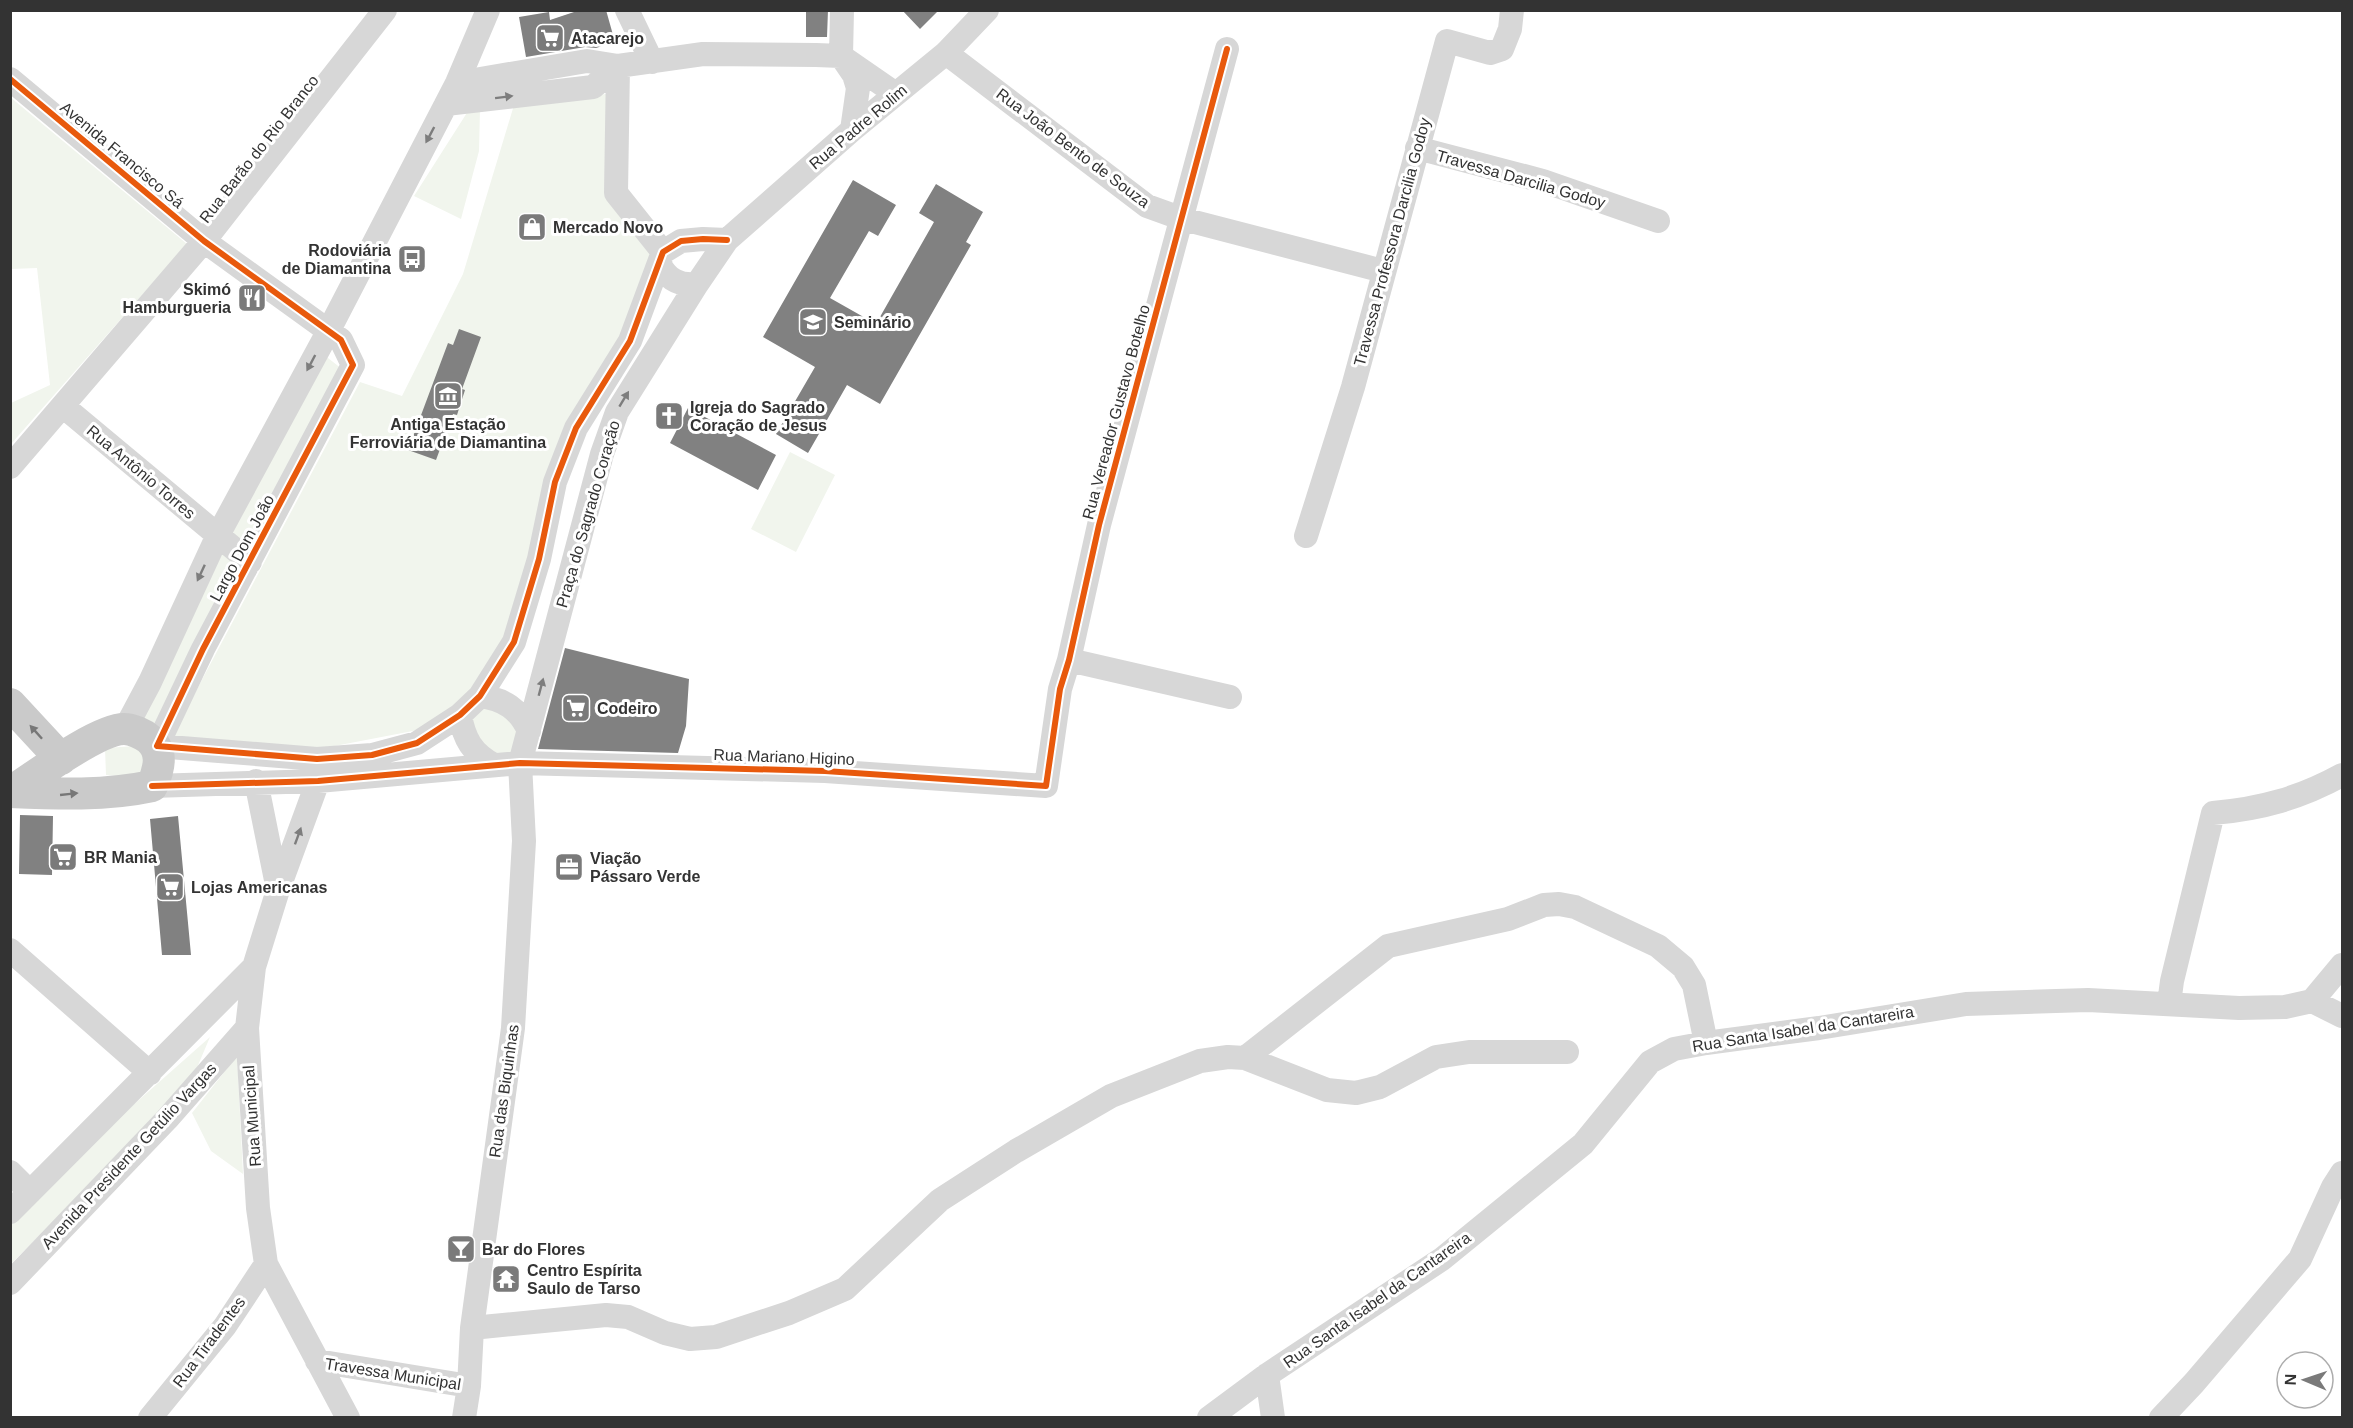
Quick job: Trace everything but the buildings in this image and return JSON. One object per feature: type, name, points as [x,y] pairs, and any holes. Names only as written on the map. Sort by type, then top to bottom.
[{"type":"main road","points":[[10,704],[61,759]]},
{"type":"main road","points":[[104,790],[94,778],[91,766],[111,734]]},
{"type":"main road","points":[[111,734],[144,735],[157,746],[160,758],[152,786],[135,790],[104,790],[55,795],[11,792],[61,759],[111,734]]},
{"type":"street","name":"Rua Barão do Rio Branco","points":[[10,467],[64,407],[204,241],[385,10]]},
{"type":"street","name":"Largo Dom João","points":[[111,734],[150,682],[217,537],[329,330],[452,93],[488,10]]},
{"type":"street","points":[[627,10],[652,62]]},
{"type":"street","points":[[842,10],[842,56],[854,75],[858,87],[852,130]]},
{"type":"street","name":"Rua Padre Rolim","points":[[727,240],[852,130],[946,53],[987,10]]},
{"type":"street","name":"Travessa Professora Darcilia Godoy","points":[[1306,536],[1353,387],[1447,41],[1490,53],[1502,49],[1510,29],[1512,10]]},
{"type":"street","name":"Rua Vereador Gustavo Botelho","points":[[1047,786],[1060,689],[1069,660],[1099,525],[1227,49]]},
{"type":"street","name":"Rua João Bento de Souza","points":[[946,53],[1147,206],[1182,219],[1383,271]]},
{"type":"street","points":[[452,93],[586,61],[618,66],[703,54],[842,56],[896,94]]},
{"type":"street","points":[[618,66],[616,193],[661,257],[664,273],[684,285],[697,284]]},
{"type":"street","name":"Avenida Francisco Sá","points":[[10,79],[204,241],[329,330],[341,340],[353,364]]},
{"type":"street","name":"Travessa Darcilia Godoy","points":[[1417,148],[1543,182],[1658,221]]},
{"type":"street","points":[[661,257],[681,241],[727,240]]},
{"type":"street","name":"Praça do Sagrado Coração","points":[[520,763],[602,454],[617,412],[727,240]]},
{"type":"street","name":"Praça do Sagrado Coração","points":[[157,746],[317,759],[372,755],[417,743],[460,715],[480,696],[514,642],[539,559],[555,482],[576,428],[630,341],[661,257]]},
{"type":"street","name":"Largo Dom João","points":[[157,746],[203,649],[353,364]]},
{"type":"street","name":"Rua Antônio Torres","points":[[64,407],[217,537],[250,562]]},
{"type":"street","points":[[1069,660],[1230,697]]},
{"type":"street","points":[[480,696],[497,698],[510,705],[522,716],[529,731]]},
{"type":"street","points":[[460,715],[463,731],[470,747],[481,758],[494,765]]},
{"type":"street","points":[[152,786],[256,781],[318,781],[520,763]]},
{"type":"street","name":"Rua Mariano Higino","points":[[520,763],[825,771],[1047,786]]},
{"type":"street","name":"Rua das Biquinhas","points":[[464,1418],[469,1386],[472,1328],[513,1028],[524,841],[520,763]]},
{"type":"street","points":[[2169,1004],[2172,981],[2213,813],[2245,810],[2276,803],[2312,792],[2343,775]]},
{"type":"street","points":[[256,781],[278,890]]},
{"type":"street","name":"Rua Municipal","points":[[318,781],[278,890],[254,967],[247,1028],[258,1208],[266,1264],[348,1418]]},
{"type":"street","points":[[1245,1058],[1388,945],[1508,918],[1544,905],[1559,904],[1575,907],[1658,946],[1683,967],[1694,985],[1706,1042]]},
{"type":"street","points":[[10,950],[150,1073]]},
{"type":"street","points":[[2343,964],[2312,1001],[2343,1016]]},
{"type":"street","points":[[10,1212],[254,967]]},
{"type":"street","name":"Rua Santa Isabel da Cantareira","points":[[1209,1418],[1267,1375],[1442,1259],[1582,1144],[1650,1062],[1674,1049],[1706,1042],[1819,1028],[1966,1004],[2088,1000],[2239,1008],[2285,1007],[2312,1001]]},
{"type":"street","name":"Avenida Presidente Getúlio Vargas","points":[[10,1283],[167,1119],[247,1028]]},
{"type":"street","points":[[472,1328],[606,1315],[628,1317],[665,1333],[690,1339],[716,1337],[789,1312],[845,1289],[940,1200],[1016,1151],[1111,1096],[1200,1061],[1228,1057],[1245,1058],[1327,1090],[1356,1093],[1380,1087],[1436,1057],[1469,1052],[1567,1052]]},
{"type":"street","points":[[10,1172],[30,1191]]},
{"type":"street","points":[[2161,1418],[2194,1383],[2300,1259],[2333,1187],[2343,1173]]},
{"type":"street","name":"Rua Tiradentes","points":[[150,1418],[225,1326],[266,1264]]},
{"type":"street","name":"Travessa Municipal","points":[[317,1361],[469,1386]]},
{"type":"street","points":[[1267,1375],[1273,1418]]},
{"type":"shaded area","points":[[606,94],[607,195],[653,257],[630,322],[574,413],[509,638],[466,702],[418,730],[319,749],[171,738],[360,382],[402,396],[463,274],[514,105]]},
{"type":"shaded area","points":[[10,97],[187,244],[11,444],[11,403],[50,385],[37,268],[11,269]]},
{"type":"shaded area","points":[[470,108],[480,109],[479,151],[461,219],[414,196]]},
{"type":"shaded area","points":[[321,358],[328,358],[342,369],[154,732],[138,722],[217,558]]},
{"type":"shaded area","points":[[790,452],[835,475],[796,552],[751,529]]},
{"type":"shaded area","points":[[482,702],[516,715],[516,760],[494,762],[466,717]]},
{"type":"shaded area","points":[[136,746],[149,754],[144,771],[131,777],[106,775],[105,748]]},
{"type":"shaded area","points":[[210,1037],[196,1070],[148,1125],[11,1264],[11,1223],[87,1146]]},
{"type":"shaded area","points":[[237,1056],[243,1174],[211,1151],[192,1113]]},
{"type":"cycle path","points":[[152,786],[318,781],[520,763],[825,771],[1046,786],[1060,689],[1069,660],[1099,525],[1227,49]]},
{"type":"cycle path","points":[[10,79],[204,241],[341,340],[353,365],[203,649],[157,746],[317,759],[372,755],[417,743],[460,715],[480,696],[514,642],[539,559],[555,482],[576,428],[630,341],[663,252],[681,241],[727,240]]},
{"type":"place","name":"Atacarejo","points":[[550,38]]},
{"type":"place","name":"Mercado Novo","points":[[532,227]]},
{"type":"place","name":"Rodoviária de Diamantina","points":[[412,259]]},
{"type":"place","name":"Skimó Hamburgueria","points":[[252,298]]},
{"type":"place","name":"Seminário","points":[[813,322]]},
{"type":"place","name":"Antiga Estação Ferroviária de Diamantina","points":[[448,396]]},
{"type":"place","name":"Igreja do Sagrado Coração de Jesus","points":[[669,416]]},
{"type":"place","name":"Codeiro","points":[[576,708]]},
{"type":"place","name":"BR Mania","points":[[63,857]]},
{"type":"place","name":"Viação Pássaro Verde","points":[[569,867]]},
{"type":"place","name":"Lojas Americanas","points":[[170,887]]},
{"type":"place","name":"Bar do Flores","points":[[461,1249]]},
{"type":"place","name":"Centro Espírita Saulo de Tarso","points":[[506,1279]]}]
